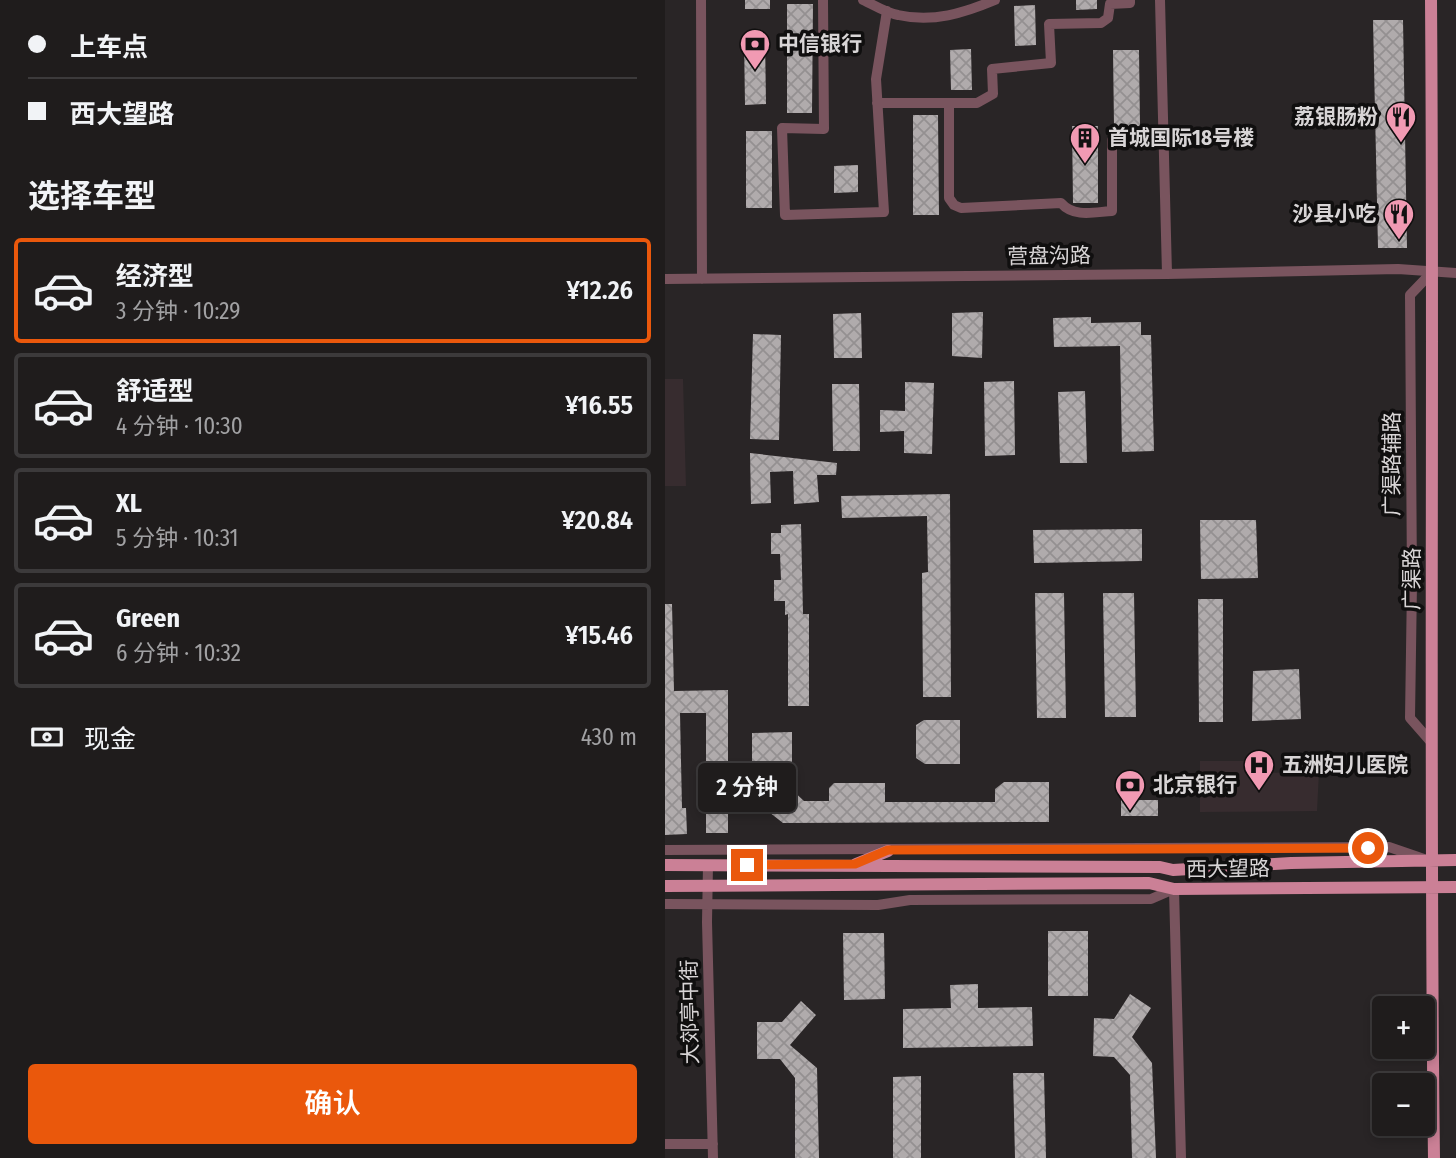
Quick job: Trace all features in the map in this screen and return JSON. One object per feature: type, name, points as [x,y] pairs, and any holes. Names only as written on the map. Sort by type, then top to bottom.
[{"type":"main road","name":"广渠路","points":[[1431,0],[1433,271],[1430,887],[1434,1158]]},
{"type":"main road","points":[[855,864],[888,850]]},
{"type":"main road","name":"西大望路","points":[[665,865],[1160,867],[1173,870],[1291,863],[1456,860]]},
{"type":"main road","name":"西大望路","points":[[665,886],[1149,883],[1174,889],[1456,887]]},
{"type":"street","points":[[701,0],[702,279]]},
{"type":"street","points":[[823,0],[824,129],[782,128],[785,215],[884,212],[876,79],[886,16]]},
{"type":"street","points":[[863,0],[886,16],[928,19],[964,13],[995,0]]},
{"type":"street","points":[[877,103],[977,103],[993,94],[992,69],[1051,63],[1049,24],[1101,23],[1108,18],[1111,4],[1131,3],[1131,0]]},
{"type":"street","points":[[1160,0],[1167,274]]},
{"type":"street","points":[[886,16],[887,57]]},
{"type":"street","points":[[949,103],[949,198],[954,205],[961,208],[1061,204],[1075,213],[1112,211],[1112,140]]},
{"type":"street","name":"营盘沟路","points":[[665,279],[1398,269],[1456,273]]},
{"type":"street","name":"广渠路辅路","points":[[1431,742],[1411,718],[1410,295],[1433,271]]},
{"type":"street","points":[[665,850],[1389,847],[1431,861]]},
{"type":"street","name":"大郊亭中街","points":[[708,865],[713,1158]]},
{"type":"street","points":[[665,904],[878,905],[910,900],[1151,900],[1174,889],[1181,1158]]},
{"type":"street","points":[[665,1144],[713,1144]]},
{"type":"shaded area","points":[[665,379],[683,379],[686,486],[665,486]]},
{"type":"shaded area","name":"五洲妇儿医院","points":[[1200,761],[1251,761],[1250,773],[1319,772],[1317,811],[1200,812]]},
{"type":"building","points":[[745,0],[770,0],[770,9],[745,9]]},
{"type":"building","points":[[1076,0],[1097,0],[1097,9],[1076,10]]},
{"type":"building","points":[[787,4],[813,4],[812,113],[787,113]]},
{"type":"building","points":[[1035,5],[1036,45],[1015,46],[1014,6]]},
{"type":"building","points":[[1373,20],[1403,20],[1407,248],[1378,248]]},
{"type":"building","name":"中信银行","points":[[765,37],[766,104],[745,105],[744,38]]},
{"type":"building","points":[[971,49],[972,90],[951,90],[950,50]]},
{"type":"building","points":[[1113,50],[1139,50],[1140,126],[1114,126]]},
{"type":"building","points":[[913,115],[938,115],[939,215],[913,215]]},
{"type":"building","name":"首城国际18号楼","points":[[1072,126],[1098,126],[1098,203],[1073,203]]},
{"type":"building","points":[[746,131],[772,131],[772,208],[746,208]]},
{"type":"building","points":[[858,165],[858,192],[834,193],[834,166]]},
{"type":"building","points":[[983,312],[982,358],[952,356],[952,313]]},
{"type":"building","points":[[861,313],[862,358],[834,358],[833,314]]},
{"type":"building","points":[[1091,317],[1091,323],[1141,322],[1141,335],[1151,335],[1154,451],[1122,452],[1120,346],[1054,347],[1053,318]]},
{"type":"building","points":[[753,334],[781,335],[779,440],[750,439]]},
{"type":"building","points":[[1014,381],[1015,455],[985,456],[984,382]]},
{"type":"building","points":[[905,382],[934,383],[932,454],[904,453],[904,431],[880,432],[880,410],[905,411]]},
{"type":"building","points":[[832,384],[859,384],[860,451],[833,451]]},
{"type":"building","points":[[1085,391],[1087,463],[1060,463],[1058,392]]},
{"type":"building","points":[[750,453],[837,463],[836,475],[817,475],[819,502],[794,504],[793,471],[770,472],[771,503],[751,504]]},
{"type":"building","points":[[950,494],[951,697],[923,697],[922,573],[928,572],[927,516],[842,518],[841,496]]},
{"type":"building","points":[[1200,520],[1256,520],[1258,578],[1201,579]]},
{"type":"building","points":[[801,524],[803,614],[809,614],[809,706],[788,706],[788,614],[785,615],[785,601],[774,601],[774,580],[781,580],[780,554],[771,554],[771,533],[781,533],[781,525]]},
{"type":"building","points":[[1142,529],[1142,561],[1034,563],[1033,530]]},
{"type":"building","points":[[1035,593],[1064,593],[1066,718],[1037,718]]},
{"type":"building","points":[[1103,593],[1134,593],[1136,717],[1105,717]]},
{"type":"building","points":[[1198,599],[1223,599],[1223,722],[1199,722]]},
{"type":"building","points":[[665,604],[672,604],[674,691],[728,690],[728,833],[706,833],[706,713],[680,713],[682,808],[686,808],[687,834],[665,835]]},
{"type":"building","points":[[1299,669],[1301,719],[1252,721],[1253,671]]},
{"type":"building","points":[[924,720],[960,720],[960,764],[925,764],[916,758],[916,725]]},
{"type":"building","points":[[792,732],[792,773],[774,773],[804,801],[829,801],[829,788],[834,783],[885,783],[885,802],[995,802],[995,789],[1004,782],[1049,782],[1049,822],[783,823],[759,804],[759,773],[752,773],[752,733]]},
{"type":"building","points":[[1121,800],[1158,800],[1158,816],[1121,816]]},
{"type":"building","points":[[1048,931],[1088,931],[1088,996],[1048,996]]},
{"type":"building","points":[[843,933],[884,933],[885,999],[844,1000]]},
{"type":"building","points":[[978,984],[978,1008],[1032,1007],[1033,1046],[903,1048],[903,1009],[951,1008],[950,985]]},
{"type":"building","points":[[1130,994],[1151,1008],[1132,1037],[1152,1063],[1156,1158],[1132,1158],[1130,1075],[1114,1057],[1093,1056],[1094,1018],[1114,1019]]},
{"type":"building","points":[[801,1001],[816,1015],[790,1045],[817,1068],[819,1158],[795,1158],[795,1078],[780,1059],[757,1059],[757,1022],[782,1022]]},
{"type":"building","points":[[1013,1073],[1044,1073],[1046,1158],[1015,1158]]},
{"type":"building","points":[[921,1076],[921,1158],[893,1158],[893,1077]]},
{"type":"place","name":"中信银行","points":[[755,71]]},
{"type":"place","name":"荔银肠粉","points":[[1401,144]]},
{"type":"place","name":"首城国际18号楼","points":[[1085,165]]},
{"type":"place","name":"沙县小吃","points":[[1399,241]]},
{"type":"place","name":"五洲妇儿医院","points":[[1259,792]]},
{"type":"place","name":"北京银行","points":[[1130,812]]},
{"type":"route","points":[[747,865],[855,864],[888,850],[1368,848]]}]
